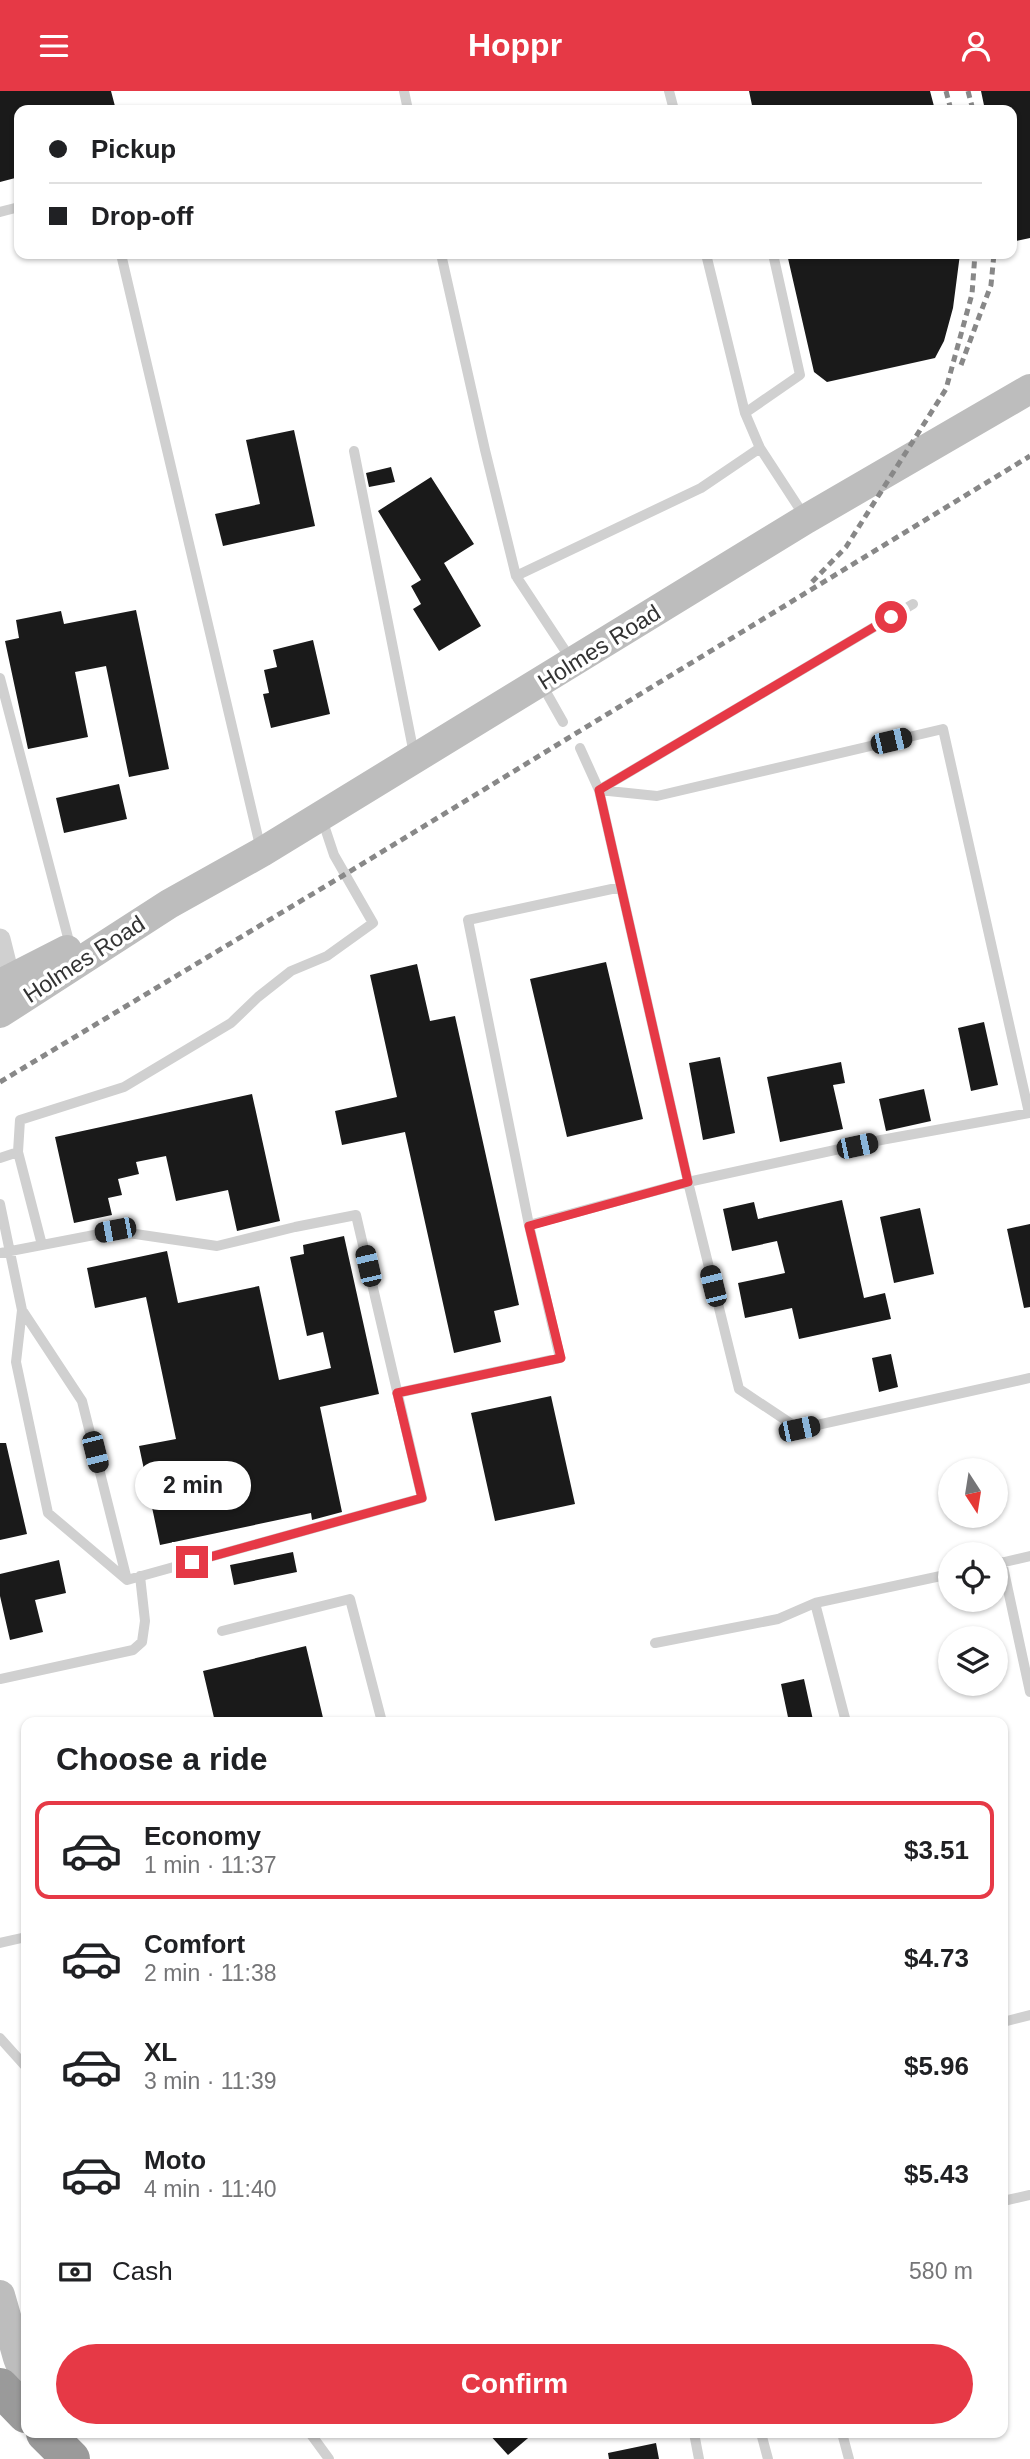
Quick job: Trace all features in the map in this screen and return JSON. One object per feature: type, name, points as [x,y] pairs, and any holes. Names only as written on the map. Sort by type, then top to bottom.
[{"type":"highway","points":[[0,2387],[21,2409]]},
{"type":"highway","points":[[50,2438],[71,2459]]},
{"type":"main road","name":"Holmes Road","points":[[0,1013],[169,904],[262,852],[806,519],[1030,389]]},
{"type":"main road","name":"Holmes Road","points":[[5,981],[169,904]]},
{"type":"main road","points":[[0,2295],[21,2366]]},
{"type":"main road","points":[[60,2438],[79,2459]]},
{"type":"street","points":[[0,939],[5,981]]},
{"type":"lane","points":[[122,259],[262,852]]},
{"type":"lane","points":[[442,259],[516,576],[573,663]]},
{"type":"lane","points":[[707,259],[745,413],[760,448],[806,519]]},
{"type":"lane","points":[[745,413],[800,375],[775,259]]},
{"type":"lane","points":[[516,576],[701,488],[760,448]]},
{"type":"lane","points":[[354,451],[415,759]]},
{"type":"lane","points":[[599,790],[913,604]]},
{"type":"lane","points":[[0,678],[71,949]]},
{"type":"lane","points":[[541,683],[563,722]]},
{"type":"lane","points":[[529,1226],[688,1182],[881,1140],[1029,1113],[943,729],[657,796],[599,790]]},
{"type":"lane","points":[[580,748],[599,790],[688,1182],[739,1389],[799,1429],[1030,1378]]},
{"type":"lane","points":[[43,1245],[18,1152],[20,1120],[124,1087],[231,1023],[291,971],[327,955],[373,923],[334,855],[321,816]]},
{"type":"lane","points":[[397,1393],[561,1358],[529,1226],[468,920],[621,887]]},
{"type":"lane","points":[[0,1158],[18,1152]]},
{"type":"lane","points":[[0,1204],[5,1252],[22,1310],[82,1401],[127,1580]]},
{"type":"lane","points":[[5,1252],[115,1230],[218,1246],[356,1215],[422,1498],[127,1580]]},
{"type":"lane","points":[[22,1310],[16,1362],[48,1513],[127,1580]]},
{"type":"lane","points":[[1008,1561],[1030,1556]]},
{"type":"lane","points":[[0,1679],[133,1650],[142,1642],[145,1621],[140,1576]]},
{"type":"lane","points":[[655,1643],[778,1619],[815,1603],[938,1577]]},
{"type":"lane","points":[[222,1631],[350,1599],[381,1717]]},
{"type":"lane","points":[[1008,1600],[1030,1692]]},
{"type":"lane","points":[[815,1603],[845,1717]]},
{"type":"lane","points":[[0,1943],[21,1938]]},
{"type":"lane","points":[[1008,2021],[1030,2015]]},
{"type":"lane","points":[[0,2038],[21,2061]]},
{"type":"lane","points":[[1008,2200],[1030,2195]]},
{"type":"lane","points":[[314,2438],[329,2459]]},
{"type":"lane","points":[[695,2438],[699,2459]]},
{"type":"lane","points":[[762,2438],[768,2459]]},
{"type":"lane","points":[[843,2438],[849,2459]]},
{"type":"building","points":[[0,91],[111,91],[115,105],[14,105],[14,178],[0,182]]},
{"type":"building","points":[[749,91],[930,91],[934,105],[752,105]]},
{"type":"building","points":[[981,91],[1030,91],[1030,238],[1017,241],[1017,105],[984,105]]},
{"type":"building","points":[[788,259],[959,259],[953,308],[944,341],[935,358],[827,382],[814,372]]},
{"type":"building","points":[[294,430],[315,526],[223,546],[215,514],[260,504],[246,440]]},
{"type":"building","points":[[391,467],[395,482],[369,487],[366,473]]},
{"type":"building","points":[[431,477],[474,544],[444,563],[481,626],[439,651],[413,609],[421,604],[411,586],[421,580],[378,511]]},
{"type":"building","points":[[136,610],[169,769],[129,777],[106,666],[75,672],[88,737],[28,749],[5,641],[19,638],[16,620],[61,611],[64,624]]},
{"type":"building","points":[[313,640],[330,714],[271,728],[263,694],[269,693],[264,670],[277,667],[273,650]]},
{"type":"building","points":[[119,784],[127,819],[64,833],[56,798]]},
{"type":"building","points":[[606,962],[643,1119],[567,1137],[530,979]]},
{"type":"building","points":[[417,964],[430,1021],[455,1016],[519,1305],[494,1311],[501,1342],[454,1353],[405,1132],[342,1145],[335,1111],[397,1097],[370,975]]},
{"type":"building","points":[[984,1022],[998,1085],[971,1091],[958,1028]]},
{"type":"building","points":[[720,1057],[735,1133],[703,1140],[689,1063]]},
{"type":"building","points":[[841,1062],[845,1083],[833,1085],[843,1129],[780,1142],[767,1077]]},
{"type":"building","points":[[924,1089],[931,1121],[886,1131],[879,1099]]},
{"type":"building","points":[[252,1094],[280,1221],[237,1231],[228,1190],[176,1201],[166,1156],[136,1162],[139,1174],[118,1179],[122,1195],[108,1198],[112,1215],[74,1223],[55,1137]]},
{"type":"building","points":[[842,1200],[864,1298],[885,1293],[891,1319],[799,1339],[792,1308],[745,1318],[738,1283],[785,1273],[777,1241],[732,1251],[723,1209],[754,1202],[758,1219]]},
{"type":"building","points":[[920,1208],[934,1274],[894,1283],[880,1217]]},
{"type":"building","points":[[1030,1224],[1030,1307],[1024,1308],[1007,1229]]},
{"type":"building","points":[[344,1236],[379,1394],[320,1407],[342,1512],[312,1520],[311,1513],[160,1545],[139,1446],[176,1439],[146,1297],[95,1308],[87,1268],[167,1251],[178,1303],[259,1286],[279,1380],[331,1368],[323,1332],[307,1336],[290,1257],[304,1254],[303,1245]]},
{"type":"building","points":[[891,1354],[898,1387],[879,1392],[872,1358]]},
{"type":"building","points":[[551,1396],[575,1504],[495,1521],[471,1413]]},
{"type":"building","points":[[0,1443],[6,1443],[27,1534],[0,1540]]},
{"type":"building","points":[[293,1552],[297,1572],[234,1585],[230,1565]]},
{"type":"building","points":[[59,1560],[66,1593],[35,1600],[43,1632],[10,1640],[0,1596],[0,1574]]},
{"type":"building","points":[[306,1646],[323,1717],[214,1717],[203,1671]]},
{"type":"building","points":[[804,1679],[812,1717],[788,1717],[781,1684]]},
{"type":"building","points":[[493,2438],[528,2438],[508,2455]]},
{"type":"building","points":[[656,2443],[659,2459],[609,2459],[608,2453]]},
{"type":"railway","points":[[946,91],[950,105]]},
{"type":"railway","points":[[968,91],[972,105]]},
{"type":"railway","points":[[812,582],[846,547],[946,389],[972,294],[975,259]]},
{"type":"railway","points":[[961,365],[991,285],[994,259]]},
{"type":"railway","points":[[0,1082],[1030,456]]},
{"type":"route","points":[[192,1562],[422,1498],[397,1393],[561,1358],[529,1226],[688,1182],[599,790],[891,617]]}]
